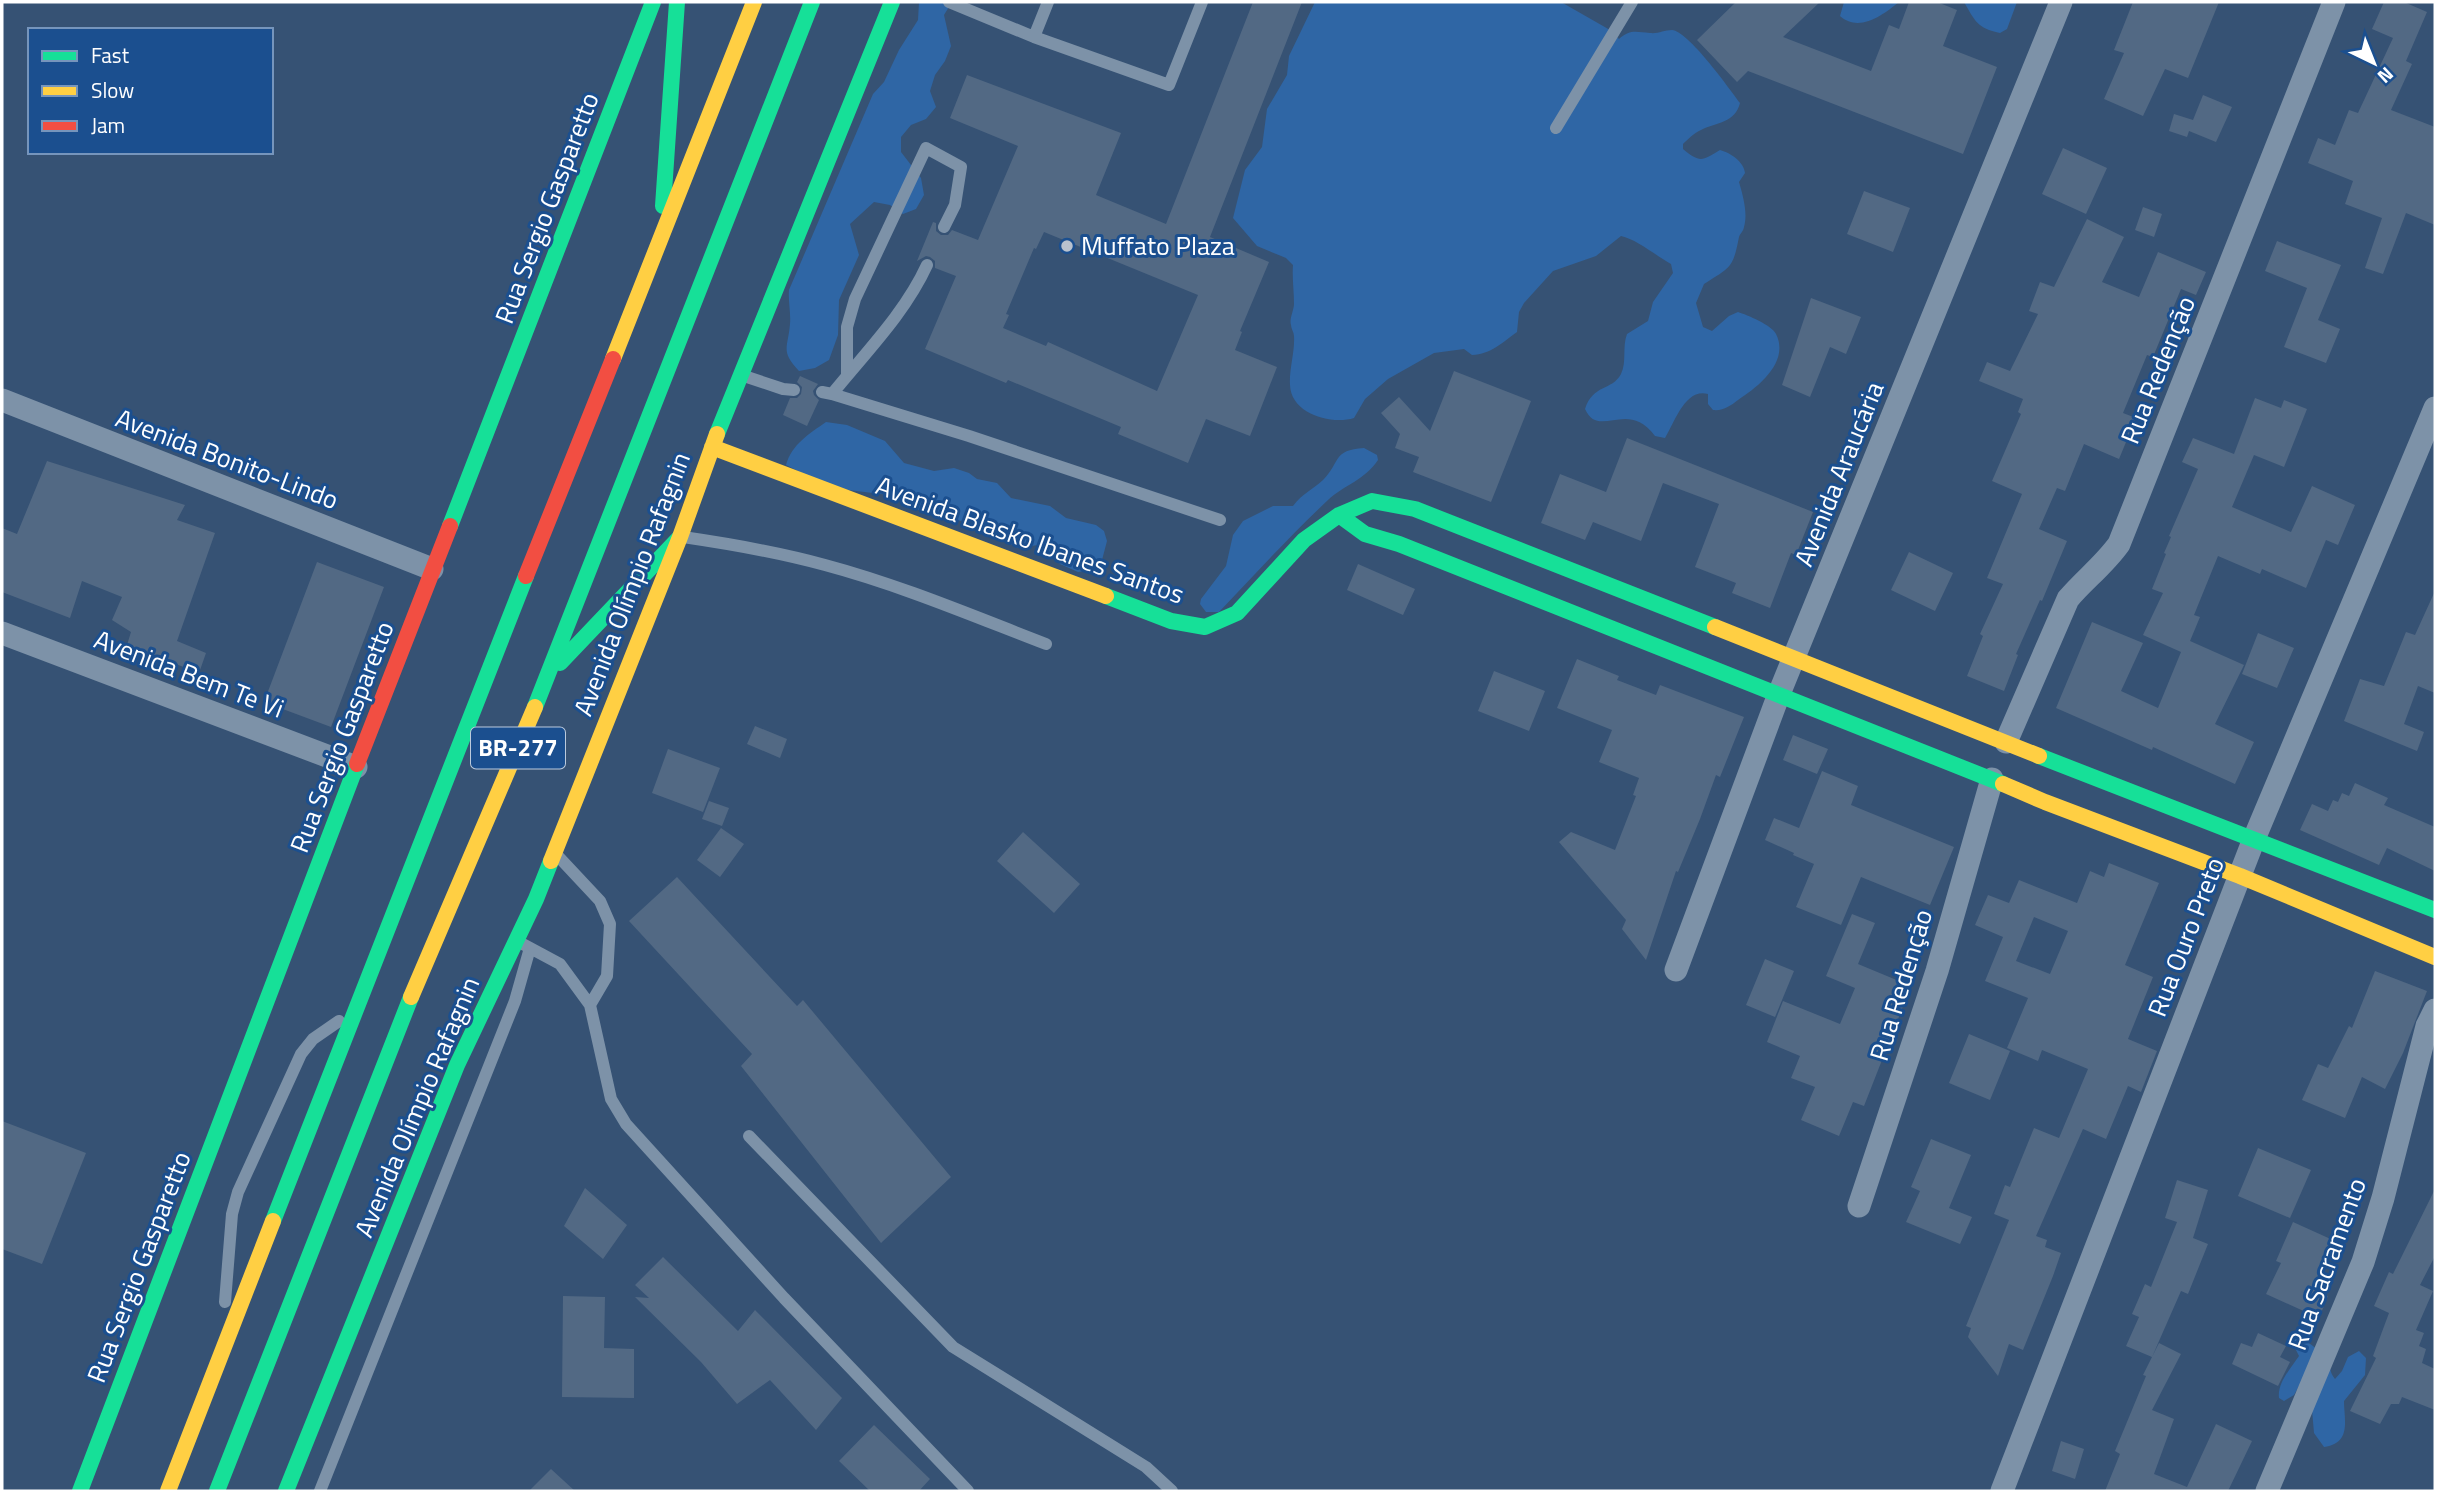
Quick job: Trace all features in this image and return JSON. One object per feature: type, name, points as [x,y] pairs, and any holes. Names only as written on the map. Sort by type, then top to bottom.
[{"type":"main road","name":"Rua Sergio Gasparetto","points":[[80,1491],[432,569],[653,2]]},
{"type":"main road","points":[[660,241],[677,2]]},
{"type":"main road","name":"BR-277","points":[[168,1491],[354,1011],[754,2]]},
{"type":"main road","name":"BR-277","points":[[217,1491],[393,1039],[549,674],[812,2]]},
{"type":"main road","name":"Avenida Olímpio Rafagnin","points":[[286,1491],[457,1065],[536,898],[680,537],[712,447],[892,2]]},
{"type":"main road","name":"Avenida Blasko Ibanes Santos","points":[[712,447],[1171,621],[1205,627],[1237,613],[1304,540],[1339,514],[1372,500],[1415,509],[2006,743],[2053,784]]},
{"type":"main road","points":[[1339,514],[1365,534],[1399,544],[1992,779],[2053,784],[2254,839],[2435,910]]},
{"type":"main road","points":[[549,674],[680,537]]},
{"type":"main road","points":[[2053,784],[2240,876],[2435,957]]},
{"type":"street","name":"Avenida Araucária","points":[[1676,970],[1779,694],[2061,2]]},
{"type":"street","name":"Rua Redenção","points":[[2006,743],[2068,599],[2084,580],[2107,561],[2119,544],[2334,2]]},
{"type":"street","name":"Avenida Bonito-Lindo","points":[[2,400],[432,569]]},
{"type":"street","name":"Rua Ouro Preto","points":[[2002,1491],[2254,839],[2435,408]]},
{"type":"street","name":"Avenida Bem Te Vi","points":[[2,633],[356,767]]},
{"type":"street","name":"Rua Redenção","points":[[1859,1206],[1937,971],[1992,779]]},
{"type":"street","name":"Rua Sacramento","points":[[2267,1491],[2363,1262],[2383,1198],[2427,1026],[2435,1010]]},
{"type":"lane","points":[[949,2],[1034,37],[1169,85],[1202,2]]},
{"type":"lane","points":[[1034,37],[1048,2]]},
{"type":"lane","points":[[1556,128],[1628,3]]},
{"type":"lane","points":[[847,375],[847,327],[855,299],[926,148],[961,167],[955,205],[944,227]]},
{"type":"lane","points":[[927,265],[916,289],[847,375],[827,393],[969,436],[1220,520]]},
{"type":"lane","points":[[741,375],[794,390]]},
{"type":"lane","points":[[680,537],[752,547],[827,565],[1046,644]]},
{"type":"lane","points":[[553,851],[600,901],[610,924],[607,976],[590,1005]]},
{"type":"lane","points":[[515,940],[560,964],[590,1005],[611,1099],[626,1124],[784,1298],[968,1491]]},
{"type":"lane","points":[[320,1491],[516,1001],[530,948]]},
{"type":"lane","points":[[220,1356],[232,1213],[238,1192],[301,1054],[313,1039],[354,1011]]},
{"type":"lane","points":[[749,1136],[953,1347],[1146,1467],[1172,1491]]},
{"type":"shaded area","points":[[919,2],[952,2],[944,15],[951,46],[935,75],[930,91],[936,107],[926,119],[911,125],[901,137],[901,152],[921,178],[924,195],[916,209],[903,214],[890,205],[874,202],[850,224],[859,255],[839,300],[838,335],[829,360],[815,368],[799,371],[787,354],[789,290],[873,94],[884,82],[899,50],[918,20]]},
{"type":"shaded area","points":[[1315,2],[1561,2],[1610,30],[1619,39],[1630,32],[1672,30],[1688,40],[1740,103],[1734,115],[1696,133],[1683,144],[1683,149],[1693,157],[1701,159],[1720,150],[1724,151],[1740,162],[1745,173],[1739,182],[1745,222],[1735,255],[1725,270],[1704,284],[1696,303],[1703,327],[1712,331],[1738,312],[1770,327],[1776,334],[1779,354],[1770,373],[1724,409],[1713,410],[1708,404],[1708,394],[1693,396],[1682,408],[1665,438],[1655,436],[1645,425],[1634,420],[1598,421],[1591,418],[1585,409],[1588,401],[1621,374],[1627,334],[1648,321],[1653,302],[1673,273],[1671,264],[1621,236],[1596,256],[1553,271],[1524,303],[1519,312],[1517,332],[1496,347],[1485,353],[1472,355],[1464,349],[1434,353],[1388,379],[1365,399],[1354,418],[1334,420],[1305,410],[1292,395],[1290,385],[1294,342],[1291,323],[1294,304],[1293,265],[1286,258],[1257,246],[1233,218],[1245,170],[1262,147],[1267,109],[1287,75],[1289,56]]},
{"type":"shaded area","points":[[1844,2],[1899,2],[1878,17],[1855,23],[1840,16]]},
{"type":"shaded area","points":[[1964,2],[2017,2],[2007,29],[2000,33],[1986,29],[1978,23]]},
{"type":"shaded area","points":[[826,422],[847,425],[885,441],[904,463],[934,471],[954,468],[977,479],[997,483],[1011,498],[1050,506],[1066,518],[1096,525],[1104,531],[1107,541],[1102,560],[1097,569],[1078,572],[1060,564],[1038,545],[1018,548],[984,529],[980,519],[961,521],[923,512],[889,495],[832,488],[786,465],[797,445]]},
{"type":"shaded area","points":[[1364,448],[1377,455],[1378,460],[1373,467],[1328,500],[1219,612],[1206,612],[1200,604],[1201,599],[1226,566],[1233,535],[1243,521],[1273,506],[1293,506],[1329,474],[1342,454]]},
{"type":"shaded area","points":[[2296,1339],[2305,1341],[2318,1351],[2328,1363],[2335,1379],[2348,1357],[2359,1351],[2366,1358],[2365,1375],[2344,1401],[2343,1436],[2333,1445],[2324,1447],[2314,1433],[2311,1398],[2299,1386],[2294,1395],[2284,1401],[2279,1398],[2282,1381],[2299,1356],[2292,1342]]},
{"type":"building","points":[[1253,2],[1302,2],[1210,237],[1269,262],[1240,331],[1242,332],[1235,350],[1277,367],[1250,436],[1206,419],[1188,463],[1118,434],[1121,427],[925,349],[956,276],[935,268],[935,261],[930,257],[926,256],[917,261],[933,222],[936,223],[936,231],[941,235],[948,235],[952,230],[978,240],[1018,146],[950,118],[967,75],[1121,133],[1096,195],[1166,224]],"holes":[[[1044,232],[1198,295],[1157,391],[1048,342],[1046,346],[1003,328],[1009,315],[1006,314],[1034,248],[1036,249]]]},
{"type":"building","points":[[1736,2],[1820,2],[1783,37],[1871,71],[1889,25],[1899,29],[1909,2],[1937,2],[1957,10],[1943,46],[1997,67],[1963,154],[1748,71],[1737,82],[1697,40]]},
{"type":"building","points":[[2133,2],[2219,2],[2188,78],[2165,69],[2143,116],[2104,99],[2124,53],[2114,50]]},
{"type":"building","points":[[2384,2],[2404,2],[2427,12],[2406,61],[2412,64],[2391,110],[2435,127],[2435,225],[2406,213],[2383,274],[2365,268],[2382,218],[2345,204],[2353,181],[2308,163],[2318,138],[2335,145],[2349,110],[2358,113],[2393,38],[2372,29]]},
{"type":"building","points":[[2203,95],[2232,107],[2216,142],[2189,131],[2187,137],[2169,131],[2174,114],[2193,120]]},
{"type":"building","points":[[2063,148],[2107,168],[2086,214],[2042,194]]},
{"type":"building","points":[[1864,191],[1910,208],[1893,252],[1847,234]]},
{"type":"building","points":[[2143,207],[2162,214],[2154,237],[2135,230]]},
{"type":"building","points":[[2087,219],[2124,237],[2102,282],[2139,297],[2158,252],[2206,272],[2196,295],[2181,289],[2153,357],[2147,355],[2123,413],[2136,418],[2119,459],[2084,444],[2065,491],[2057,488],[2039,529],[2067,541],[2016,654],[2018,655],[2004,691],[1967,676],[1983,636],[1980,634],[2003,584],[1987,578],[2022,494],[1992,481],[2021,414],[2018,412],[2023,399],[1979,381],[1987,362],[2010,371],[2038,314],[2029,311],[2040,282],[2054,287]]},
{"type":"building","points":[[2277,241],[2341,265],[2318,320],[2340,329],[2326,363],[2284,347],[2307,288],[2265,271]]},
{"type":"building","points":[[1811,298],[1861,317],[1846,354],[1830,347],[1810,397],[1782,385]]},
{"type":"building","points":[[1454,371],[1531,401],[1491,502],[1413,472],[1419,457],[1395,448],[1400,434],[1381,413],[1399,397],[1430,431]]},
{"type":"building","points":[[800,376],[818,384],[813,391],[819,400],[807,426],[783,415],[790,398],[797,398],[801,394],[802,387],[797,382]]},
{"type":"building","points":[[2255,398],[2281,408],[2284,400],[2307,409],[2284,467],[2254,455],[2232,507],[2291,532],[2312,486],[2355,505],[2338,545],[2326,540],[2306,588],[2262,569],[2260,574],[2218,556],[2194,615],[2200,617],[2190,641],[2244,665],[2215,724],[2254,742],[2235,784],[2056,708],[2092,622],[2143,643],[2121,691],[2158,708],[2181,652],[2143,635],[2163,593],[2152,589],[2166,554],[2164,553],[2171,537],[2169,536],[2198,469],[2182,462],[2193,438],[2234,454]]},
{"type":"building","points":[[1627,438],[1813,512],[1796,555],[1791,553],[1770,608],[1732,593],[1736,583],[1695,567],[1719,504],[1663,483],[1641,541],[1593,522],[1585,540],[1541,523],[1560,474],[1606,492]]},
{"type":"building","points":[[47,461],[185,505],[177,520],[215,533],[177,641],[206,653],[199,673],[127,645],[131,632],[112,620],[122,597],[82,581],[70,618],[2,592],[2,528],[17,534]]},
{"type":"building","points":[[1909,552],[1953,573],[1935,611],[1891,590]]},
{"type":"building","points":[[317,562],[384,587],[331,727],[264,702]]},
{"type":"building","points":[[1358,564],[1415,589],[1403,615],[1347,590]]},
{"type":"building","points":[[2435,591],[2435,693],[2418,686],[2404,724],[2424,732],[2417,751],[2344,721],[2360,679],[2384,686],[2406,632],[2415,635]]},
{"type":"building","points":[[2258,633],[2294,648],[2277,688],[2242,674]]},
{"type":"building","points":[[1577,659],[1619,676],[1617,680],[1656,695],[1660,685],[1744,717],[1720,777],[1716,775],[1678,872],[1676,871],[1646,960],[1622,929],[1626,920],[1559,842],[1571,832],[1615,850],[1636,796],[1633,795],[1639,778],[1599,762],[1612,730],[1557,708]]},
{"type":"building","points":[[1494,671],[1545,691],[1529,731],[1478,711]]},
{"type":"building","points":[[755,726],[787,739],[780,758],[747,744]]},
{"type":"building","points":[[1793,735],[1828,749],[1817,774],[1783,760]]},
{"type":"building","points":[[668,749],[720,768],[703,812],[652,793]]},
{"type":"building","points":[[1822,771],[1858,786],[1851,805],[1954,847],[1930,905],[1861,877],[1841,925],[1796,907],[1814,864],[1765,840],[1774,818],[1799,828]]},
{"type":"building","points":[[2355,783],[2388,798],[2384,805],[2435,827],[2435,871],[2387,848],[2379,865],[2300,830],[2312,804],[2328,811],[2333,800],[2338,802],[2342,793],[2349,796]]},
{"type":"building","points":[[709,801],[729,808],[722,826],[702,819]]},
{"type":"building","points":[[721,828],[744,844],[720,877],[697,860]]},
{"type":"building","points":[[1023,832],[1080,884],[1054,913],[997,861]]},
{"type":"building","points":[[2109,863],[2159,883],[2125,965],[2153,977],[2128,1039],[2157,1051],[2141,1092],[2128,1086],[2106,1139],[2083,1129],[2036,1236],[2047,1240],[2045,1247],[2061,1253],[2023,1350],[2009,1344],[1998,1376],[1968,1337],[1971,1328],[1966,1326],[2009,1220],[1994,1214],[2005,1185],[2010,1187],[2034,1128],[2059,1138],[2088,1069],[2042,1050],[2038,1061],[2007,1048],[2028,998],[1985,981],[2003,937],[1975,925],[1988,895],[2009,903],[2019,880],[2077,903],[2090,871],[2104,877]],"holes":[[[2034,917],[2068,931],[2050,974],[2016,961]]]},
{"type":"building","points":[[677,877],[797,1006],[803,1000],[951,1177],[881,1243],[741,1066],[752,1054],[629,921]]},
{"type":"building","points":[[1852,914],[1875,923],[1858,964],[1911,986],[1864,1106],[1853,1102],[1839,1136],[1801,1120],[1815,1087],[1791,1078],[1800,1056],[1767,1042],[1783,1001],[1840,1024],[1855,988],[1826,976]]},
{"type":"building","points":[[1765,959],[1794,971],[1775,1017],[1746,1005]]},
{"type":"building","points":[[2375,971],[2427,991],[2403,1053],[2385,1089],[2362,1077],[2345,1118],[2302,1100],[2318,1064],[2328,1068],[2349,1026],[2352,1028]]},
{"type":"building","points":[[1969,1034],[2010,1051],[1990,1100],[1949,1083]]},
{"type":"building","points":[[2,1121],[86,1153],[42,1264],[2,1249]]},
{"type":"building","points":[[1931,1139],[1971,1155],[1949,1208],[1972,1217],[1960,1244],[1906,1222],[1920,1191],[1911,1187]]},
{"type":"building","points":[[2258,1148],[2311,1170],[2290,1218],[2238,1196]]},
{"type":"building","points":[[2177,1180],[2208,1190],[2193,1238],[2208,1244],[2188,1294],[2181,1291],[2152,1357],[2126,1346],[2139,1317],[2132,1314],[2145,1284],[2151,1287],[2177,1222],[2165,1218]]},
{"type":"building","points":[[585,1188],[627,1225],[603,1259],[564,1226]]},
{"type":"building","points":[[2435,1189],[2435,1256],[2420,1285],[2433,1291],[2416,1330],[2424,1333],[2419,1346],[2426,1349],[2422,1363],[2435,1369],[2435,1410],[2402,1397],[2399,1404],[2391,1404],[2380,1424],[2350,1411],[2376,1358],[2373,1356],[2389,1313],[2374,1306],[2389,1272],[2393,1274]]},
{"type":"building","points":[[2293,1222],[2335,1241],[2314,1290],[2328,1296],[2319,1318],[2266,1294],[2281,1263],[2276,1261]]},
{"type":"building","points":[[663,1257],[738,1331],[755,1310],[842,1398],[816,1430],[770,1380],[737,1404],[701,1362],[635,1297],[649,1298],[635,1285]]},
{"type":"building","points":[[563,1296],[605,1297],[604,1348],[634,1349],[634,1398],[562,1397]]},
{"type":"building","points":[[2258,1333],[2286,1346],[2280,1357],[2290,1362],[2278,1386],[2232,1364],[2241,1343],[2252,1347]]},
{"type":"building","points":[[2159,1343],[2181,1354],[2152,1410],[2174,1419],[2154,1474],[2187,1487],[2216,1424],[2252,1441],[2228,1491],[2105,1491],[2120,1454],[2115,1451],[2146,1376],[2143,1375]]},
{"type":"building","points":[[874,1425],[930,1479],[919,1491],[870,1491],[839,1461]]},
{"type":"building","points":[[2061,1441],[2084,1449],[2075,1479],[2052,1471]]},
{"type":"building","points":[[551,1469],[575,1491],[529,1491]]},
{"type":"traffic: fast","points":[[450,526],[653,2]]},
{"type":"traffic: fast","points":[[663,206],[677,2]]},
{"type":"traffic: fast","points":[[535,707],[812,2]]},
{"type":"traffic: fast","points":[[717,434],[892,2]]},
{"type":"traffic: fast","points":[[1106,596],[1171,621],[1205,627],[1237,613],[1304,540],[1339,515],[1372,501],[1415,509],[1715,627]]},
{"type":"traffic: fast","points":[[1339,515],[1365,534],[1399,544],[2003,784]]},
{"type":"traffic: fast","points":[[560,663],[680,537]]},
{"type":"traffic: fast","points":[[273,1221],[526,576]]},
{"type":"traffic: fast","points":[[2039,756],[2435,910]]},
{"type":"traffic: fast","points":[[80,1491],[357,764]]},
{"type":"traffic: fast","points":[[286,1491],[457,1065],[536,899],[551,861]]},
{"type":"traffic: fast","points":[[217,1491],[411,997]]},
{"type":"traffic: slow","points":[[613,359],[754,2]]},
{"type":"traffic: slow","points":[[551,861],[680,537],[717,434]]},
{"type":"traffic: slow","points":[[712,447],[1106,596]]},
{"type":"traffic: slow","points":[[1715,627],[2039,756]]},
{"type":"traffic: slow","points":[[411,997],[535,707]]},
{"type":"traffic: slow","points":[[2003,784],[2240,876],[2435,957]]},
{"type":"traffic: slow","points":[[168,1491],[273,1221]]},
{"type":"traffic: jam","points":[[526,576],[613,359]]},
{"type":"traffic: jam","points":[[357,764],[450,526]]},
{"type":"place","name":"Muffato Plaza","points":[[1067,246]]}]
